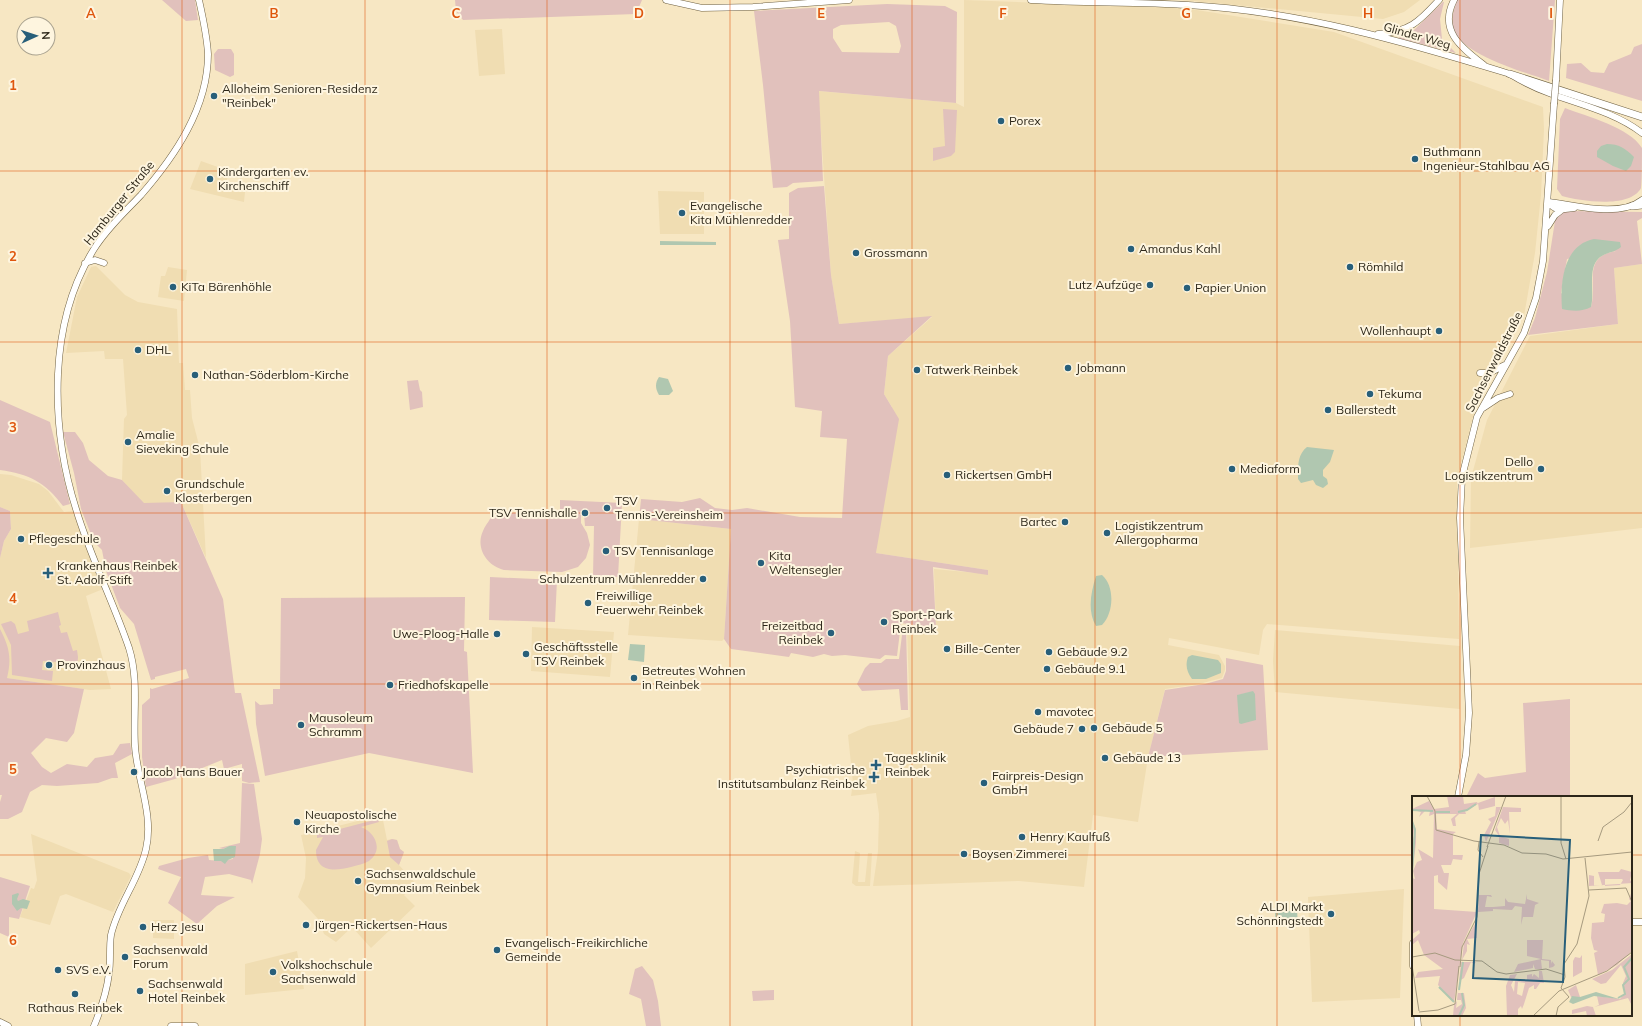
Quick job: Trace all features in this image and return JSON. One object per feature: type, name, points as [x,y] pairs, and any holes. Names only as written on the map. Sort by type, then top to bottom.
[{"type":"highway","points":[[1510,74],[1642,117]]},
{"type":"highway","points":[[1632,206],[1642,204]]},
{"type":"main road","name":"Hamburger Straße","points":[[94,1026],[107,988],[111,936],[119,908],[138,872],[146,848],[148,824],[138,774],[135,745],[135,689],[130,651],[76,511],[59,437],[58,373],[63,335],[72,294],[85,264],[105,234],[142,193],[188,131],[202,94],[207,66],[207,44],[199,0]]},
{"type":"main road","points":[[666,0],[702,8],[753,7],[849,0]]},
{"type":"main road","name":"Glinder Weg","points":[[1031,0],[1189,5],[1267,14],[1373,34],[1510,74],[1549,94],[1613,116],[1642,133]]},
{"type":"main road","points":[[1373,34],[1396,32],[1407,29],[1424,16],[1439,0]]},
{"type":"main road","points":[[1454,0],[1449,18],[1454,37],[1462,47],[1487,67]]},
{"type":"main road","name":"Sachsenwaldstraße","points":[[1458,796],[1466,755],[1469,713],[1460,518],[1462,477],[1471,438],[1481,408],[1524,333],[1536,298],[1544,261],[1549,202],[1560,0]]},
{"type":"main road","points":[[1549,202],[1612,209],[1632,206],[1642,200]]},
{"type":"main road","points":[[1549,202],[1553,208],[1563,209],[1584,207]]},
{"type":"main road","points":[[1546,229],[1555,215],[1563,209]]},
{"type":"main road","points":[[85,264],[95,260],[104,263]]},
{"type":"main road","points":[[1480,373],[1489,373],[1507,364]]},
{"type":"main road","points":[[1481,408],[1498,398],[1510,394]]},
{"type":"main road","points":[[1417,1016],[1418,1026]]},
{"type":"main road","points":[[0,1022],[8,1026]]},
{"type":"main road","points":[[171,1026],[195,1026]]},
{"type":"shaded area","points":[[162,0],[195,0],[198,20],[186,21]]},
{"type":"shaded area","points":[[455,0],[642,0],[636,14],[463,20],[456,11]]},
{"type":"shaded area","points":[[964,0],[1184,8],[1334,32],[1543,107],[1544,129],[1541,195],[1535,253],[1524,316],[1492,374],[1474,413],[1457,480],[1459,639],[1267,624],[1263,630],[1259,655],[1169,638],[1168,645],[1219,655],[1225,666],[1225,670],[1222,678],[1199,684],[1165,689],[1148,757],[1138,822],[1093,815],[1084,887],[1019,881],[873,886],[878,851],[879,814],[876,793],[851,796],[853,783],[848,735],[868,726],[910,717],[907,629],[936,628],[934,569],[988,574],[988,570],[876,553],[892,407],[884,394],[888,356],[932,317],[839,324],[831,275],[818,91],[956,103],[964,107]]},
{"type":"shaded area","points":[[1182,0],[1420,0],[1404,12],[1383,19]]},
{"type":"shaded area","points":[[1457,0],[1555,0],[1549,81],[1495,61],[1468,47],[1459,38],[1452,25]]},
{"type":"shaded area","points":[[1443,2],[1440,19],[1442,39],[1456,53],[1398,38],[1414,30]]},
{"type":"shaded area","points":[[887,4],[945,6],[957,12],[956,103],[819,91],[823,181],[793,183],[787,187],[773,188],[754,11]],"holes":[[[889,22],[896,26],[901,46],[899,53],[842,52],[833,38],[833,29],[841,25]]]},
{"type":"shaded area","points":[[502,29],[505,74],[479,76],[475,30]]},
{"type":"shaded area","points":[[1642,44],[1642,101],[1566,78],[1567,64],[1581,63],[1591,72],[1604,73],[1609,63],[1631,54],[1634,47]]},
{"type":"shaded area","points":[[218,49],[231,49],[234,54],[234,75],[230,77],[215,70],[214,54]]},
{"type":"shaded area","points":[[1565,108],[1618,128],[1628,134],[1642,148],[1641,188],[1635,195],[1627,199],[1604,202],[1580,200],[1562,196],[1557,189],[1560,119]]},
{"type":"shaded area","points":[[943,109],[957,110],[955,152],[951,156],[933,161],[933,148],[945,146]]},
{"type":"shaded area","points":[[1607,144],[1622,147],[1634,157],[1631,166],[1626,171],[1597,157],[1597,151],[1601,146]]},
{"type":"shaded area","name":"Kindergarten ev. Kirchenschiff","points":[[201,161],[229,171],[225,188],[245,192],[244,202],[190,189]]},
{"type":"shaded area","points":[[824,186],[831,275],[839,324],[932,316],[888,356],[884,394],[899,419],[876,553],[988,570],[988,575],[933,567],[936,628],[901,623],[897,656],[885,655],[880,659],[845,655],[832,656],[824,654],[813,657],[791,653],[789,657],[731,649],[724,639],[731,529],[639,519],[641,499],[682,502],[700,498],[715,508],[732,510],[747,508],[800,517],[842,518],[847,439],[820,437],[822,411],[795,407],[790,321],[778,240],[789,239],[789,193],[798,188]]},
{"type":"shaded area","name":"Evangelische Kita Mühlenredder","points":[[658,191],[704,192],[704,234],[660,234]]},
{"type":"shaded area","points":[[1568,211],[1642,212],[1642,218],[1637,221],[1642,264],[1614,268],[1618,324],[1528,335],[1535,318],[1547,272],[1555,221],[1560,213]],"holes":[[[1616,251],[1605,254],[1598,259],[1593,272],[1593,298],[1591,307],[1561,293],[1567,259]]]},
{"type":"shaded area","points":[[1594,239],[1620,242],[1621,247],[1602,256],[1595,263],[1592,274],[1591,307],[1577,311],[1562,309],[1563,277],[1570,257],[1576,249],[1584,243]]},
{"type":"shaded area","points":[[660,241],[716,242],[716,245],[660,245]]},
{"type":"shaded area","points":[[1642,264],[1642,528],[1470,548],[1471,478],[1487,420],[1530,336],[1618,324],[1614,268]]},
{"type":"shaded area","points":[[96,266],[125,295],[138,302],[177,309],[179,363],[183,363],[185,390],[190,390],[192,418],[200,449],[206,558],[181,502],[144,504],[122,480],[124,419],[127,415],[123,359],[105,359],[104,351],[66,353],[77,297],[91,267]]},
{"type":"shaded area","name":"KiTa Bärenhöhle","points":[[168,267],[187,270],[184,301],[158,297],[161,276],[165,276]]},
{"type":"shaded area","points":[[659,377],[668,379],[673,391],[669,395],[659,395],[656,386]]},
{"type":"shaded area","points":[[418,380],[420,390],[422,392],[423,407],[410,410],[407,381]]},
{"type":"shaded area","points":[[0,400],[50,422],[70,504],[63,506],[50,491],[36,480],[20,474],[0,470]]},
{"type":"shaded area","points":[[63,432],[75,432],[83,443],[89,460],[108,476],[122,480],[144,503],[181,502],[223,599],[235,693],[241,693],[260,782],[249,783],[242,781],[242,764],[224,769],[222,760],[175,779],[146,787],[142,757],[142,705],[150,698],[150,688],[152,689],[189,678],[186,669],[155,677],[155,679],[151,680],[134,624],[120,608],[106,571],[102,550],[94,542],[81,509],[74,473]]},
{"type":"shaded area","points":[[1307,447],[1334,450],[1330,462],[1323,470],[1323,476],[1327,479],[1328,484],[1323,488],[1316,485],[1313,480],[1301,483],[1298,479],[1300,457]]},
{"type":"shaded area","name":"Krankenhaus Reinbek St. Adolf-Stift","points":[[0,474],[11,475],[39,484],[48,491],[64,512],[73,511],[103,589],[86,596],[111,689],[90,690],[7,678],[0,674],[0,558],[4,541],[11,529],[10,511],[0,507]]},
{"type":"shaded area","points":[[560,500],[622,503],[618,577],[593,576],[594,526],[585,526],[584,514],[581,515],[581,523],[587,533],[590,545],[586,558],[578,567],[562,572],[504,570],[492,565],[484,555],[481,537],[484,528],[491,518],[492,512],[560,514]]},
{"type":"shaded area","points":[[0,507],[10,511],[11,529],[4,541],[0,558]]},
{"type":"shaded area","points":[[639,519],[731,529],[724,639],[722,641],[628,635]]},
{"type":"shaded area","points":[[1102,575],[1111,592],[1111,607],[1106,620],[1102,625],[1096,626],[1093,620],[1091,608],[1091,595],[1096,576]]},
{"type":"shaded area","points":[[490,577],[557,580],[555,622],[489,620]]},
{"type":"shaded area","points":[[465,597],[464,651],[467,652],[473,773],[369,753],[265,776],[256,724],[255,701],[260,705],[273,704],[273,689],[280,689],[281,598]]},
{"type":"shaded area","points":[[58,612],[61,633],[67,632],[73,651],[77,650],[77,669],[56,667],[56,662],[43,661],[42,670],[53,671],[52,681],[12,675],[11,645],[1,624],[11,621],[15,624],[18,634],[29,631],[27,621]]},
{"type":"shaded area","points":[[906,626],[908,710],[901,710],[899,689],[862,691],[857,684],[865,668],[870,663],[881,663],[886,659],[899,659],[903,627]]},
{"type":"shaded area","points":[[532,627],[614,632],[610,677],[531,671]]},
{"type":"shaded area","points":[[0,629],[6,641],[9,652],[9,671],[7,678],[84,689],[74,733],[67,742],[46,738],[31,753],[42,767],[51,773],[67,764],[87,767],[95,758],[113,755],[120,744],[130,743],[132,754],[115,763],[118,778],[112,778],[98,783],[57,786],[42,785],[30,792],[22,812],[8,819],[0,819],[0,802],[2,795],[0,795]]},
{"type":"shaded area","points":[[1275,630],[1460,646],[1460,709],[1275,692],[1273,661]]},
{"type":"shaded area","points":[[630,644],[645,645],[644,662],[628,660]]},
{"type":"shaded area","points":[[1192,655],[1218,660],[1221,664],[1221,673],[1206,679],[1192,679],[1188,671],[1187,660],[1188,657]]},
{"type":"shaded area","points":[[1226,658],[1263,665],[1268,750],[1148,757],[1165,690],[1205,684],[1223,679],[1226,671]]},
{"type":"shaded area","points":[[1253,691],[1255,694],[1256,720],[1241,724],[1239,723],[1237,695]]},
{"type":"shaded area","points":[[1570,699],[1570,796],[1466,796],[1478,773],[1485,778],[1526,772],[1523,703]]},
{"type":"shaded area","points":[[242,783],[254,784],[262,839],[260,854],[252,884],[251,880],[229,874],[205,877],[201,895],[235,897],[217,906],[197,924],[168,903],[181,877],[158,869],[159,866],[188,858],[208,855],[209,860],[221,861],[233,859],[229,846],[223,849],[219,848],[240,843]]},
{"type":"shaded area","name":"Sachsenwaldschule Gymnasium Reinbek","points":[[382,815],[387,840],[397,840],[400,849],[404,852],[399,865],[416,884],[404,895],[415,906],[371,948],[352,927],[336,942],[324,934],[319,920],[298,897],[305,878],[306,858],[301,835]]},
{"type":"shaded area","points":[[378,819],[379,822],[361,827],[366,829],[374,837],[376,842],[376,852],[374,857],[369,861],[363,864],[339,869],[328,869],[319,863],[316,850],[323,837],[317,838],[317,835]]},
{"type":"shaded area","points":[[31,834],[129,873],[131,876],[113,912],[66,894],[60,896],[50,925],[20,917],[31,888],[34,889],[37,880]]},
{"type":"shaded area","points":[[392,839],[397,840],[400,849],[404,852],[399,865],[390,857],[387,841]]},
{"type":"shaded area","points":[[229,846],[236,846],[235,857],[228,860],[225,864],[221,861],[214,861],[213,849],[223,849]]},
{"type":"shaded area","points":[[855,851],[860,853],[858,882],[865,882],[868,853],[872,853],[870,886],[856,886],[852,883]]},
{"type":"shaded area","points":[[0,877],[30,886],[19,919],[9,917],[9,937],[0,933]]},
{"type":"shaded area","points":[[1404,889],[1400,998],[1312,1002],[1308,897]]},
{"type":"shaded area","points":[[18,893],[18,901],[23,899],[30,901],[27,909],[21,908],[17,911],[12,904],[12,895]]},
{"type":"shaded area","points":[[1297,910],[1298,925],[1276,927],[1275,913]]},
{"type":"shaded area","points":[[153,920],[174,920],[174,939],[153,938]]},
{"type":"shaded area","name":"Volkshochschule Sachsenwald","points":[[297,951],[304,989],[245,995],[245,964]]},
{"type":"shaded area","points":[[642,966],[653,980],[658,1001],[661,1026],[646,1026],[641,999],[629,994],[635,969]]},
{"type":"shaded area","points":[[774,990],[774,1000],[753,1001],[752,991]]},
{"type":"place","name":"Alloheim Senioren-Residenz \"Reinbek\"","points":[[214,96]]},
{"type":"place","name":"Porex","points":[[1001,121]]},
{"type":"place","name":"Buthmann Ingenieur-Stahlbau AG","points":[[1415,159]]},
{"type":"place","name":"Kindergarten ev. Kirchenschiff","points":[[210,179]]},
{"type":"place","name":"Evangelische Kita Mühlenredder","points":[[682,213]]},
{"type":"place","name":"Amandus Kahl","points":[[1131,249]]},
{"type":"place","name":"Grossmann","points":[[856,253]]},
{"type":"place","name":"Römhild","points":[[1350,267]]},
{"type":"place","name":"Lutz Aufzüge","points":[[1150,285]]},
{"type":"place","name":"KiTa Bärenhöhle","points":[[173,287]]},
{"type":"place","name":"Papier Union","points":[[1187,288]]},
{"type":"place","name":"Wollenhaupt","points":[[1439,331]]},
{"type":"place","name":"DHL","points":[[138,350]]},
{"type":"place","name":"Jobmann","points":[[1068,368]]},
{"type":"place","name":"Tatwerk Reinbek","points":[[917,370]]},
{"type":"place","name":"Nathan-Söderblom-Kirche","points":[[195,375]]},
{"type":"place","name":"Tekuma","points":[[1370,394]]},
{"type":"place","name":"Ballerstedt","points":[[1328,410]]},
{"type":"place","name":"Amalie Sieveking Schule","points":[[128,442]]},
{"type":"place","name":"Mediaform","points":[[1232,469]]},
{"type":"place","name":"Dello Logistikzentrum","points":[[1541,469]]},
{"type":"place","name":"Rickertsen GmbH","points":[[947,475]]},
{"type":"place","name":"Grundschule Klosterbergen","points":[[167,491]]},
{"type":"place","name":"TSV Tennis-Vereinsheim","points":[[607,508]]},
{"type":"place","name":"TSV Tennishalle","points":[[585,513]]},
{"type":"place","name":"Bartec","points":[[1065,522]]},
{"type":"place","name":"Logistikzentrum Allergopharma","points":[[1107,533]]},
{"type":"place","name":"Pflegeschule","points":[[21,539]]},
{"type":"place","name":"TSV Tennisanlage","points":[[606,551]]},
{"type":"place","name":"Kita Weltensegler","points":[[761,563]]},
{"type":"place","name":"Krankenhaus Reinbek St. Adolf-Stift","points":[[48,573]]},
{"type":"place","name":"Schulzentrum Mühlenredder","points":[[703,579]]},
{"type":"place","name":"Freiwillige Feuerwehr Reinbek","points":[[588,603]]},
{"type":"place","name":"Sport-Park Reinbek","points":[[884,622]]},
{"type":"place","name":"Freizeitbad Reinbek","points":[[831,633]]},
{"type":"place","name":"Uwe-Ploog-Halle","points":[[497,634]]},
{"type":"place","name":"Bille-Center","points":[[947,649]]},
{"type":"place","name":"Gebäude 9.2","points":[[1049,652]]},
{"type":"place","name":"Geschäftsstelle TSV Reinbek","points":[[526,654]]},
{"type":"place","name":"Provinzhaus","points":[[49,665]]},
{"type":"place","name":"Gebäude 9.1","points":[[1047,669]]},
{"type":"place","name":"Betreutes Wohnen in Reinbek","points":[[634,678]]},
{"type":"place","name":"Friedhofskapelle","points":[[390,685]]},
{"type":"place","name":"mavotec","points":[[1038,712]]},
{"type":"place","name":"Mausoleum Schramm","points":[[301,725]]},
{"type":"place","name":"Gebäude 5","points":[[1094,728]]},
{"type":"place","name":"Gebäude 7","points":[[1082,729]]},
{"type":"place","name":"Gebäude 13","points":[[1105,758]]},
{"type":"place","name":"Tagesklinik Reinbek","points":[[876,765]]},
{"type":"place","name":"Jacob Hans Bauer","points":[[134,772]]},
{"type":"place","name":"Psychiatrische Institutsambulanz Reinbek","points":[[874,777]]},
{"type":"place","name":"Fairpreis-Design GmbH","points":[[984,783]]},
{"type":"place","name":"Neuapostolische Kirche","points":[[297,822]]},
{"type":"place","name":"Henry Kaulfuß","points":[[1022,837]]},
{"type":"place","name":"Boysen Zimmerei","points":[[964,854]]},
{"type":"place","name":"Sachsenwaldschule Gymnasium Reinbek","points":[[358,881]]},
{"type":"place","name":"ALDI Markt Schönningstedt","points":[[1331,914]]},
{"type":"place","name":"Jürgen-Rickertsen-Haus","points":[[306,925]]},
{"type":"place","name":"Herz Jesu","points":[[143,927]]},
{"type":"place","name":"Evangelisch-Freikirchliche Gemeinde","points":[[497,950]]},
{"type":"place","name":"Sachsenwald Forum","points":[[125,957]]},
{"type":"place","name":"SVS e.V.","points":[[58,970]]},
{"type":"place","name":"Volkshochschule Sachsenwald","points":[[273,972]]},
{"type":"place","name":"Sachsenwald Hotel Reinbek","points":[[140,991]]},
{"type":"place","name":"Rathaus Reinbek","points":[[75,994]]}]
